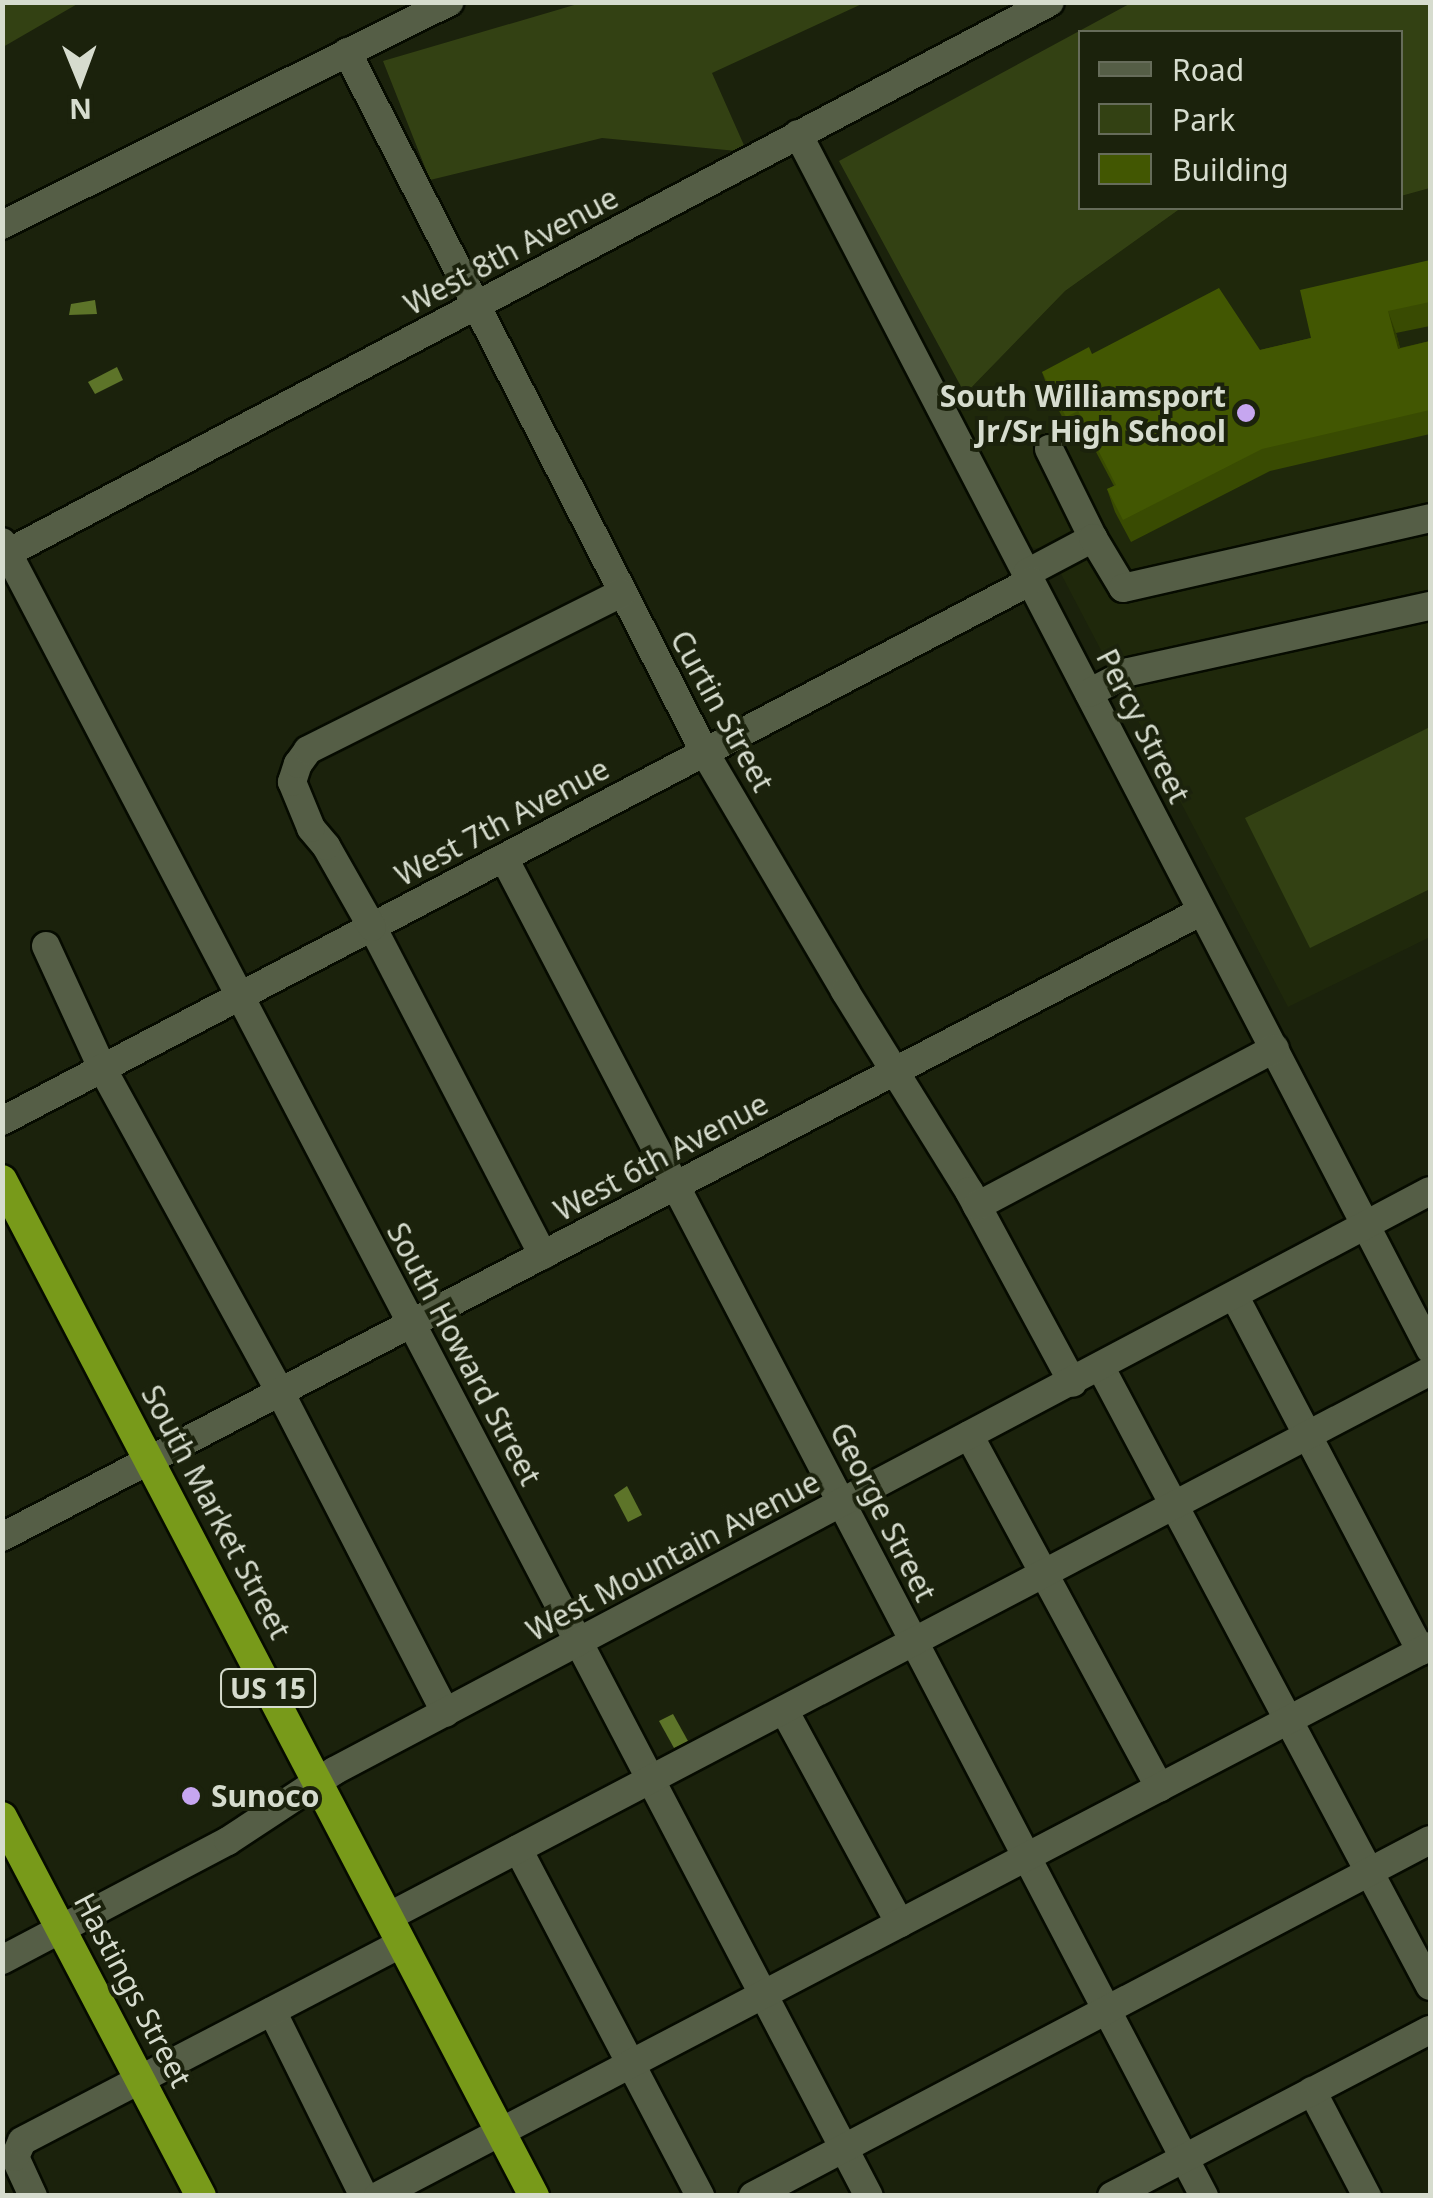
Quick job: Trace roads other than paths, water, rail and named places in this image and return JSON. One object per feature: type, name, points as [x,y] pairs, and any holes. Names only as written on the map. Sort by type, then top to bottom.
[{"type":"highway","name":"South Market Street","points":[[2,1180],[534,2196]]},
{"type":"highway","name":"Hastings Street","points":[[2,1816],[201,2196]]},
{"type":"street","points":[[2,225],[449,2]]},
{"type":"street","name":"West 8th Avenue","points":[[4,550],[474,308],[1050,2]]},
{"type":"street","name":"Curtin Street","points":[[348,52],[474,308],[705,752],[976,1206],[1073,1383]]},
{"type":"street","name":"Percy Street","points":[[798,134],[1430,1349]]},
{"type":"street","points":[[1049,448],[1093,538],[1123,588],[1430,518]]},
{"type":"street","name":"West 7th Avenue","points":[[2,1121],[705,752],[1029,577],[1093,538]]},
{"type":"street","name":"South Howard Street","points":[[4,550],[869,2196]]},
{"type":"street","points":[[543,1255],[372,928],[296,798],[292,782],[308,750],[622,593]]},
{"type":"street","points":[[1089,692],[1129,672],[1430,606]]},
{"type":"street","name":"George Street","points":[[504,858],[1204,2196]]},
{"type":"street","name":"West 6th Avenue","points":[[6,1527],[150,1460],[1202,911]]},
{"type":"street","points":[[46,946],[102,1068],[280,1392],[446,1713]]},
{"type":"street","points":[[976,1206],[1275,1048]]},
{"type":"street","name":"West Mountain Avenue","points":[[2,1960],[228,1842],[318,1782],[446,1713],[1430,1191]]},
{"type":"street","points":[[378,2196],[1426,1649],[1235,1297]]},
{"type":"street","points":[[1101,1368],[1430,1986]]},
{"type":"street","points":[[33,2196],[16,2163],[15,2151],[22,2142],[272,2011],[518,1848],[1430,1371]]},
{"type":"street","points":[[969,1435],[1160,1788]]},
{"type":"street","points":[[784,1710],[900,1924]]},
{"type":"street","points":[[753,2196],[1430,1840]]},
{"type":"street","points":[[518,1848],[634,2063],[700,2196]]},
{"type":"street","points":[[272,2011],[364,2196]]},
{"type":"street","points":[[1112,2196],[1430,2030]]},
{"type":"street","points":[[1312,2090],[1367,2196]]},
{"type":"place","name":"South Williamsport Jr/Sr High School","points":[[1246,413]]},
{"type":"place","name":"Sunoco","points":[[191,1796]]}]
